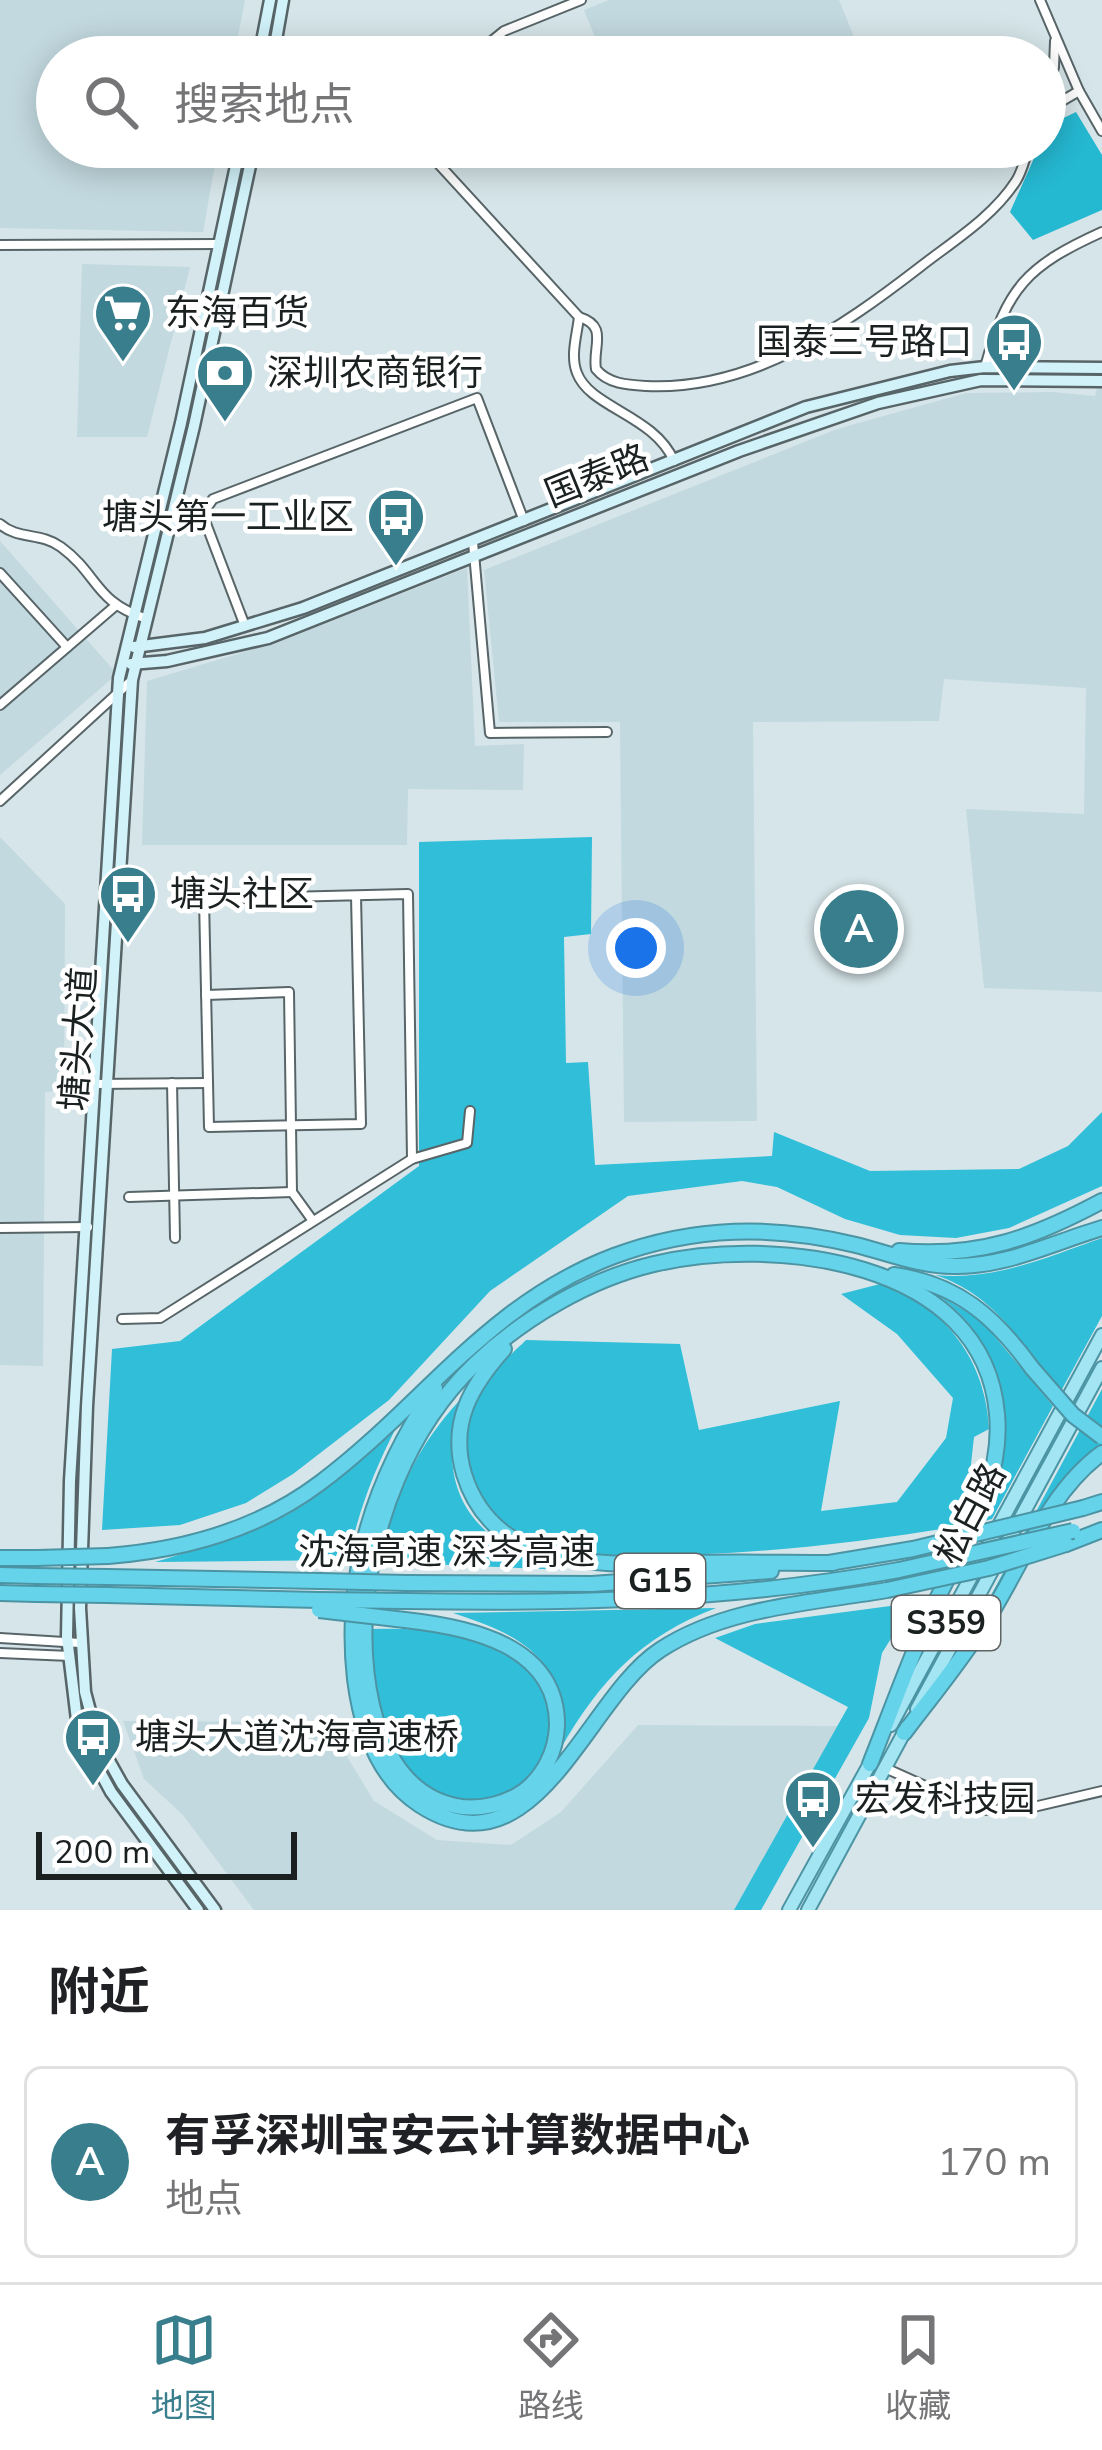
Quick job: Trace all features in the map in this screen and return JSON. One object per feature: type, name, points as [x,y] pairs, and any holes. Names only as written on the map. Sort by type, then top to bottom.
[{"type":"highway","points":[[876,1250],[939,1254],[984,1250],[1025,1237],[1102,1201]]},
{"type":"highway","points":[[0,1558],[108,1556],[205,1539],[272,1512],[347,1461],[486,1331],[529,1299],[574,1273],[641,1247],[706,1232],[750,1229],[809,1235],[926,1264],[968,1266],[1013,1259],[1102,1228]]},
{"type":"highway","points":[[0,1593],[319,1605],[406,1620],[473,1631],[512,1648],[540,1672],[554,1704],[556,1736],[545,1768],[521,1794],[502,1803],[465,1807],[431,1796],[407,1778],[389,1753],[368,1685],[365,1628],[373,1557],[406,1461],[441,1405],[474,1365],[595,1284],[689,1257],[794,1256],[921,1280],[958,1294],[987,1314],[1059,1402],[1102,1437]]},
{"type":"highway","points":[[872,1272],[916,1291],[963,1330],[990,1381],[998,1427],[994,1466],[981,1508],[930,1614],[878,1766]]},
{"type":"highway","points":[[523,1328],[476,1380],[460,1429],[462,1463],[472,1493],[505,1534],[541,1554],[588,1562],[832,1563]]},
{"type":"highway","points":[[452,1364],[408,1430],[386,1475],[360,1556],[352,1610],[357,1691],[372,1747],[392,1780],[432,1812],[479,1820],[530,1803],[557,1775],[621,1684],[645,1660],[697,1629],[746,1615],[989,1568],[1102,1526]]},
{"type":"highway","points":[[904,1732],[988,1619],[1060,1496],[1102,1453]]},
{"type":"highway","name":"沈海高速 深岑高速","points":[[0,1575],[640,1582],[832,1563],[913,1549],[1102,1502]]},
{"type":"highway","name":"沈海高速 深岑高速","points":[[319,1605],[646,1600],[780,1588],[1069,1538]]},
{"type":"main road","points":[[263,36],[270,0]]},
{"type":"main road","points":[[276,36],[283,0]]},
{"type":"main road","name":"塘头大道","points":[[227,244],[237,168]]},
{"type":"main road","name":"塘头大道","points":[[100,1084],[117,694],[141,617],[248,168]]},
{"type":"main road","name":"国泰路","points":[[132,647],[245,627],[473,542],[806,407],[950,370],[1102,368]]},
{"type":"main road","name":"国泰路","points":[[129,664],[268,638],[740,452],[878,404],[981,380],[1102,381]]},
{"type":"main road","name":"塘头大道","points":[[129,664],[132,680],[91,1228],[74,1642],[77,1720],[97,1770],[198,1910]]},
{"type":"main road","name":"松白路","points":[[808,1910],[1102,1335]]},
{"type":"main road","name":"松白路","points":[[789,1910],[904,1732],[1102,1368]]},
{"type":"main road","name":"塘头大道","points":[[75,1657],[90,1717],[109,1763],[215,1910]]},
{"type":"street","points":[[498,36],[581,0]]},
{"type":"street","points":[[1040,0],[1055,35]]},
{"type":"street","points":[[1066,62],[1102,130]]},
{"type":"street","points":[[1066,97],[1078,91]]},
{"type":"street","points":[[442,168],[579,317],[594,324],[598,330],[596,369],[609,380],[664,387],[746,370],[848,323],[960,236],[1016,181],[1021,168]]},
{"type":"street","points":[[985,367],[999,315],[1022,283],[1056,253],[1102,232]]},
{"type":"street","points":[[0,245],[227,244]]},
{"type":"street","points":[[579,317],[575,371],[584,385],[658,435],[674,460]]},
{"type":"street","points":[[245,627],[204,515],[213,499],[240,488],[477,398],[524,521]]},
{"type":"street","points":[[0,524],[10,533],[59,544],[114,607],[141,617]]},
{"type":"street","points":[[473,542],[490,733],[607,732]]},
{"type":"street","points":[[0,573],[67,647]]},
{"type":"street","points":[[0,705],[114,607]]},
{"type":"street","points":[[0,801],[132,680]]},
{"type":"street","points":[[356,896],[361,1124],[209,1127],[204,899],[408,894],[412,1159]]},
{"type":"street","points":[[206,995],[289,992],[292,1192],[313,1221]]},
{"type":"street","points":[[172,1083],[175,1238]]},
{"type":"street","points":[[100,1084],[208,1083]]},
{"type":"street","points":[[122,1319],[160,1318],[412,1159],[467,1143],[470,1112]]},
{"type":"street","points":[[129,1197],[292,1192]]},
{"type":"street","points":[[0,1228],[91,1228]]},
{"type":"street","points":[[0,1638],[74,1642]]},
{"type":"street","points":[[0,1652],[75,1657]]},
{"type":"street","points":[[878,1766],[979,1810],[1025,1809],[1102,1791]]},
{"type":"shaded area","points":[[0,0],[245,0],[238,36],[36,36],[36,168],[214,168],[203,232],[0,228]]},
{"type":"shaded area","points":[[609,0],[839,0],[854,36],[595,36],[584,10]]},
{"type":"shaded area","points":[[1076,112],[1102,155],[1102,210],[1033,240],[1010,212],[1030,168],[1066,168],[1066,117]]},
{"type":"shaded area","name":"东海百货","points":[[82,264],[190,267],[147,437],[77,437]]},
{"type":"shaded area","points":[[1097,388],[1102,388],[1102,992],[984,988],[966,809],[1084,814],[1086,688],[944,679],[939,721],[753,722],[757,1121],[624,1122],[620,722],[499,722],[484,570],[837,429],[966,393],[1095,396]]},
{"type":"shaded area","points":[[0,541],[117,674],[0,775]]},
{"type":"shaded area","name":"塘头第一工业区","points":[[467,568],[475,746],[524,744],[523,790],[408,789],[407,845],[142,845],[147,681],[278,642]]},
{"type":"shaded area","points":[[0,837],[65,904],[64,1091],[45,1092],[43,1366],[0,1365]]},
{"type":"shaded area","points":[[592,837],[591,934],[564,937],[566,1063],[588,1062],[595,1165],[772,1156],[774,1132],[870,1171],[1019,1169],[1068,1146],[1102,1112],[1102,1186],[1009,1228],[956,1238],[900,1235],[845,1219],[777,1187],[742,1181],[628,1196],[490,1291],[389,1400],[293,1474],[246,1503],[180,1525],[102,1530],[112,1349],[180,1341],[419,1166],[419,842]]},
{"type":"shaded area","points":[[1102,1238],[1102,1316],[1060,1393],[991,1308],[935,1275],[1000,1271]]},
{"type":"shaded area","points":[[880,1284],[924,1306],[942,1321],[958,1339],[980,1380],[989,1429],[974,1437],[968,1491],[954,1527],[772,1550],[588,1555],[526,1539],[508,1528],[482,1496],[469,1456],[470,1415],[487,1380],[526,1340],[680,1344],[699,1430],[840,1401],[821,1511],[897,1502],[946,1438],[953,1398],[897,1334],[841,1294]]},
{"type":"shaded area","points":[[933,1292],[981,1320],[1053,1406],[992,1519],[984,1521],[1003,1459],[1002,1396],[979,1338]]},
{"type":"shaded area","points":[[1102,1389],[1102,1445],[1043,1510],[968,1638]]},
{"type":"shaded area","points":[[459,1401],[453,1464],[469,1512],[508,1547],[566,1570],[379,1562],[408,1476],[429,1438]]},
{"type":"shaded area","points":[[396,1428],[368,1492],[348,1560],[155,1562],[279,1519],[311,1500]]},
{"type":"shaded area","points":[[913,1603],[882,1653],[869,1718],[761,1910],[734,1910],[848,1707],[715,1638],[755,1624]]},
{"type":"shaded area","points":[[716,1608],[666,1632],[625,1663],[591,1701],[561,1748],[558,1694],[538,1658],[503,1633],[453,1613]]},
{"type":"shaded area","points":[[372,1629],[454,1634],[507,1653],[527,1669],[542,1690],[549,1718],[542,1757],[529,1777],[510,1791],[479,1800],[443,1794],[420,1781],[390,1738],[376,1683]]},
{"type":"shaded area","points":[[123,1721],[326,1722],[374,1801],[437,1840],[511,1845],[561,1812],[638,1725],[838,1726],[734,1910],[254,1910],[183,1815],[144,1779]]},
{"type":"place","name":"东海百货","points":[[123,364]]},
{"type":"place","name":"国泰三号路口","points":[[1014,393]]},
{"type":"place","name":"深圳农商银行","points":[[225,424]]},
{"type":"place","name":"塘头第一工业区","points":[[396,568]]},
{"type":"place","name":"有孚深圳宝安云计算数据中心","points":[[859,929]]},
{"type":"place","name":"塘头社区","points":[[128,945]]},
{"type":"place","name":"塘头大道沈海高速桥","points":[[93,1788]]},
{"type":"place","name":"宏发科技园","points":[[813,1850]]}]
